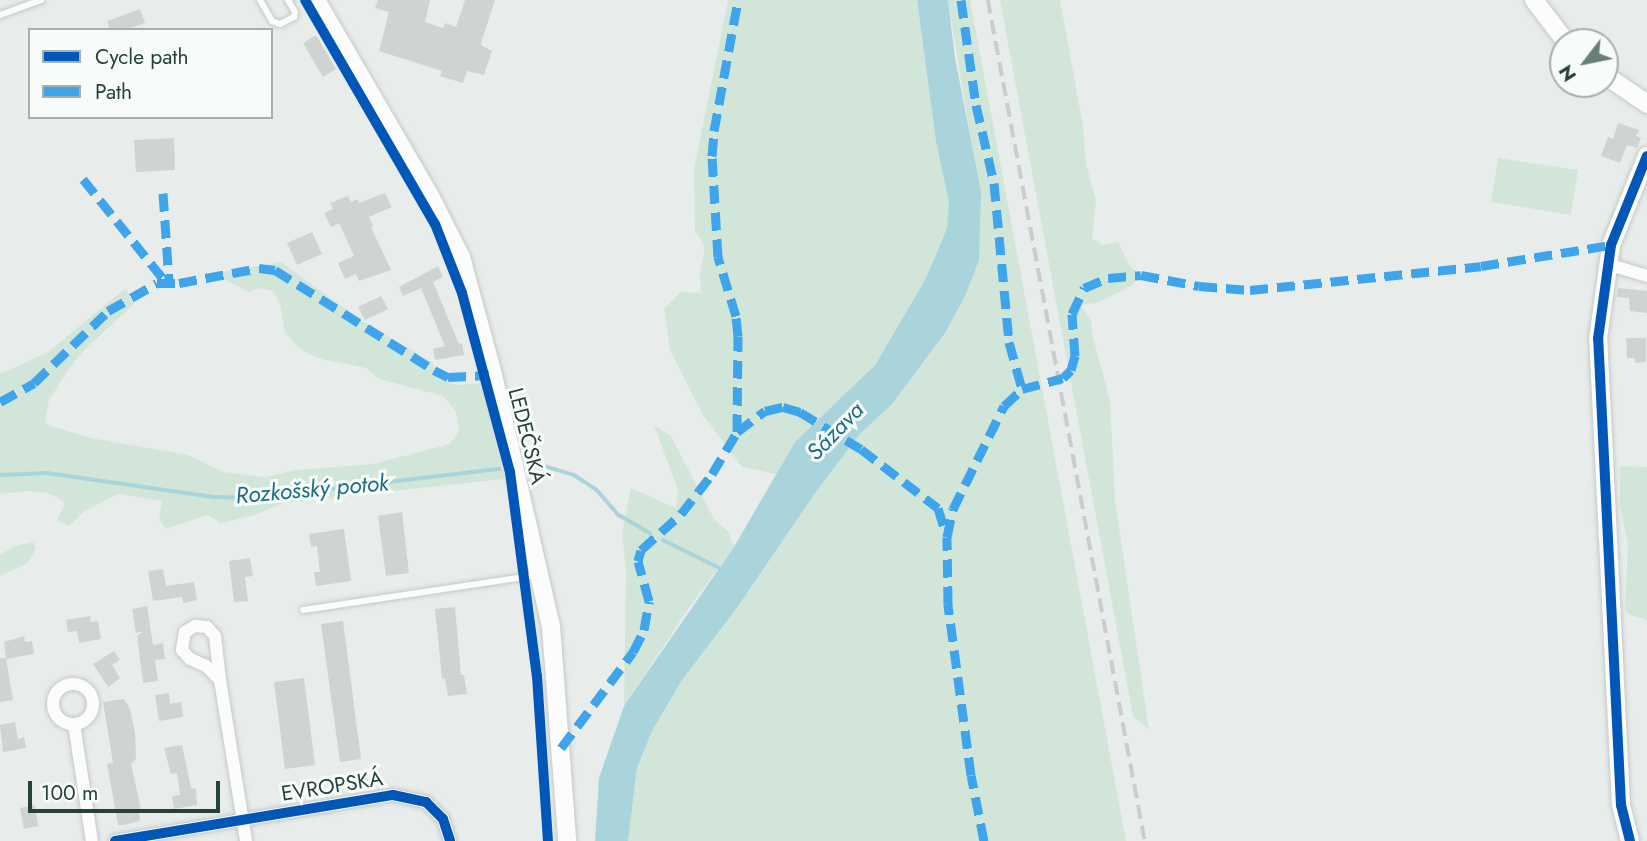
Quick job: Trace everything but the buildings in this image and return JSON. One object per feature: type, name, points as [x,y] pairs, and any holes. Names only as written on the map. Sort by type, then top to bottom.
[{"type":"main road","name":"LEDEČSKÁ","points":[[316,0],[429,194],[461,257],[541,575],[551,626],[567,841]]},
{"type":"main road","points":[[1534,0],[1555,28]]},
{"type":"main road","points":[[1619,85],[1647,104]]},
{"type":"main road","points":[[1630,841],[1621,805],[1598,339],[1611,244],[1647,156]]},
{"type":"street","points":[[1608,264],[1647,276]]},
{"type":"street","points":[[220,680],[246,841]]},
{"type":"street","points":[[74,724],[92,841]]},
{"type":"street","name":"EVROPSKÁ","points":[[115,841],[393,795],[426,802],[443,819],[450,841]]},
{"type":"lane","points":[[0,15],[41,0]]},
{"type":"lane","points":[[260,0],[272,21],[280,24],[294,17],[295,12],[288,0]]},
{"type":"lane","points":[[303,610],[541,575]]},
{"type":"green space","points":[[728,0],[917,0],[936,142],[949,203],[947,228],[925,280],[875,365],[795,442],[777,474],[742,467],[703,415],[670,350],[664,309],[681,292],[701,293],[700,273],[705,247],[695,231],[694,169]]},
{"type":"green space","points":[[948,0],[970,0],[1126,841],[628,841],[637,768],[652,731],[682,680],[736,609],[818,489],[859,435],[892,404],[946,333],[966,294],[979,260],[970,135]]},
{"type":"green space","points":[[1000,0],[1060,0],[1083,126],[1086,164],[1096,200],[1092,238],[1102,245],[1118,242],[1128,263],[1138,274],[1133,285],[1124,290],[1096,303],[1080,305],[1091,320],[1092,334],[1110,400],[1115,500],[1149,730],[1133,716]]},
{"type":"green space","points":[[1498,158],[1578,170],[1571,215],[1491,202]]},
{"type":"green space","points":[[281,262],[362,321],[432,362],[441,380],[457,385],[482,383],[504,479],[283,503],[255,515],[221,523],[207,515],[166,529],[159,520],[162,501],[118,494],[85,511],[69,526],[57,520],[65,504],[59,498],[47,493],[29,491],[0,494],[0,374],[48,352],[126,288],[134,304],[84,350],[71,366],[49,400],[45,424],[91,438],[188,455],[223,472],[265,477],[296,470],[373,464],[450,444],[459,431],[456,411],[443,396],[379,379],[366,368],[321,359],[301,350],[285,333],[280,304],[273,291],[259,288],[249,292],[224,279],[223,272]]},
{"type":"green space","points":[[654,425],[671,436],[714,519],[728,531],[734,547],[688,609],[624,706],[626,570],[622,533],[631,488],[676,508],[678,490]]},
{"type":"green space","points":[[1620,466],[1647,467],[1647,620],[1628,614],[1625,608],[1628,544],[1620,506]]},
{"type":"green space","points":[[33,542],[36,548],[28,563],[0,576],[0,555],[14,546]]},
{"type":"water","name":"Sázava","points":[[917,0],[948,0],[955,58],[981,192],[979,260],[966,294],[946,332],[892,404],[859,435],[818,489],[736,609],[682,680],[652,731],[637,768],[628,841],[595,841],[599,778],[624,706],[734,547],[795,442],[875,365],[925,280],[947,228],[949,203],[936,142]]},
{"type":"waterway","name":"Rozkošský potok","points":[[531,462],[574,475],[597,490],[619,515],[650,533]]},
{"type":"waterway","name":"Rozkošský potok","points":[[0,475],[47,473],[213,497],[255,498],[499,469]]},
{"type":"waterway","name":"Rozkošský potok","points":[[663,540],[724,570]]},
{"type":"railway","points":[[988,0],[1145,841]]},
{"type":"marked path","points":[[737,432],[738,336],[736,316],[718,257],[712,156],[714,131],[738,0]]},
{"type":"marked path","points":[[961,0],[976,105],[994,183],[1009,342],[1022,389]]},
{"type":"marked path","points":[[83,179],[165,281]]},
{"type":"marked path","points":[[163,193],[169,281]]},
{"type":"marked path","points":[[984,841],[971,775],[948,604],[947,537],[953,509],[1004,406],[1022,389],[1063,378],[1071,370],[1075,356],[1072,314],[1084,288],[1108,278],[1141,275],[1199,286],[1250,290],[1481,266],[1611,245]]},
{"type":"marked path","points":[[0,402],[34,383],[108,311],[157,283],[179,283],[259,268],[275,270],[448,377],[489,375]]},
{"type":"marked path","points":[[561,748],[633,652],[644,630],[649,601],[638,561],[641,550],[681,514],[712,474],[737,432],[765,411],[783,407],[800,412],[861,449],[938,508],[946,534]]},
{"type":"cycle path","points":[[305,0],[435,224],[462,293],[510,472],[537,676],[548,841]]},
{"type":"cycle path","points":[[1630,841],[1621,805],[1598,339],[1611,245],[1647,156]]},
{"type":"cycle path","points":[[115,841],[393,795],[426,802],[443,819],[450,841]]}]
